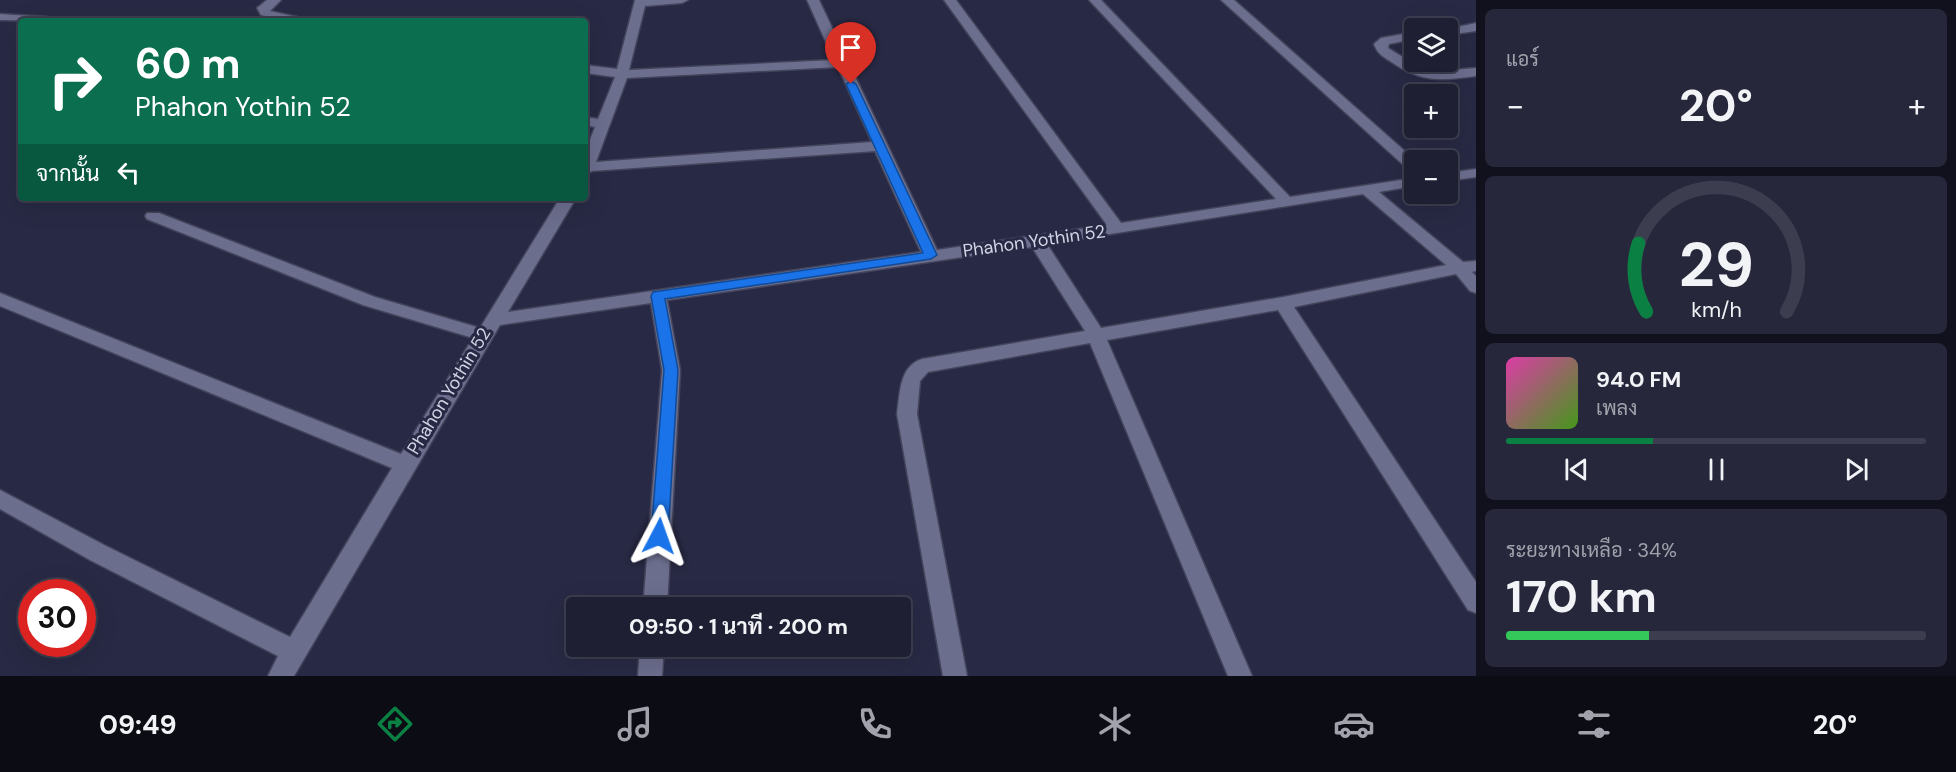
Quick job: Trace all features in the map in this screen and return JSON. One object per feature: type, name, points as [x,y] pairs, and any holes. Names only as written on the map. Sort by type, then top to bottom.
[{"type":"street","points":[[275,0],[263,8],[265,13],[288,18]]},
{"type":"street","points":[[588,164],[622,74],[640,1],[682,0]]},
{"type":"street","points":[[813,0],[931,255]]},
{"type":"street","points":[[950,0],[1117,228]]},
{"type":"street","points":[[1095,0],[1288,203]]},
{"type":"street","points":[[1227,0],[1404,158]]},
{"type":"street","points":[[0,16],[19,18]]},
{"type":"street","points":[[1458,30],[1476,27]]},
{"type":"street","points":[[1404,38],[1380,44],[1382,50],[1404,66]]},
{"type":"street","points":[[588,69],[622,74],[841,63]]},
{"type":"street","points":[[1413,72],[1435,77],[1476,72]]},
{"type":"street","points":[[588,122],[603,124]]},
{"type":"street","points":[[588,169],[879,146]]},
{"type":"street","points":[[1458,176],[1476,173]]},
{"type":"street","name":"Phahon Yothin 52","points":[[280,676],[488,327],[658,296],[1037,241],[1404,184]]},
{"type":"street","points":[[1367,190],[1468,267],[1476,287]]},
{"type":"street","points":[[153,216],[369,301],[488,327],[566,201]]},
{"type":"street","points":[[1037,241],[1096,336],[1240,676]]},
{"type":"street","points":[[955,676],[907,414],[911,380],[922,366],[1283,303],[1468,267]]},
{"type":"street","points":[[655,597],[671,370],[658,296]]},
{"type":"street","points":[[0,300],[405,465]]},
{"type":"street","points":[[1283,303],[1476,602]]},
{"type":"street","points":[[0,499],[98,553],[294,652]]},
{"type":"street","points":[[650,676],[651,657]]},
{"type":"route","points":[[659,536],[671,370],[658,296],[931,255],[851,84]]}]
